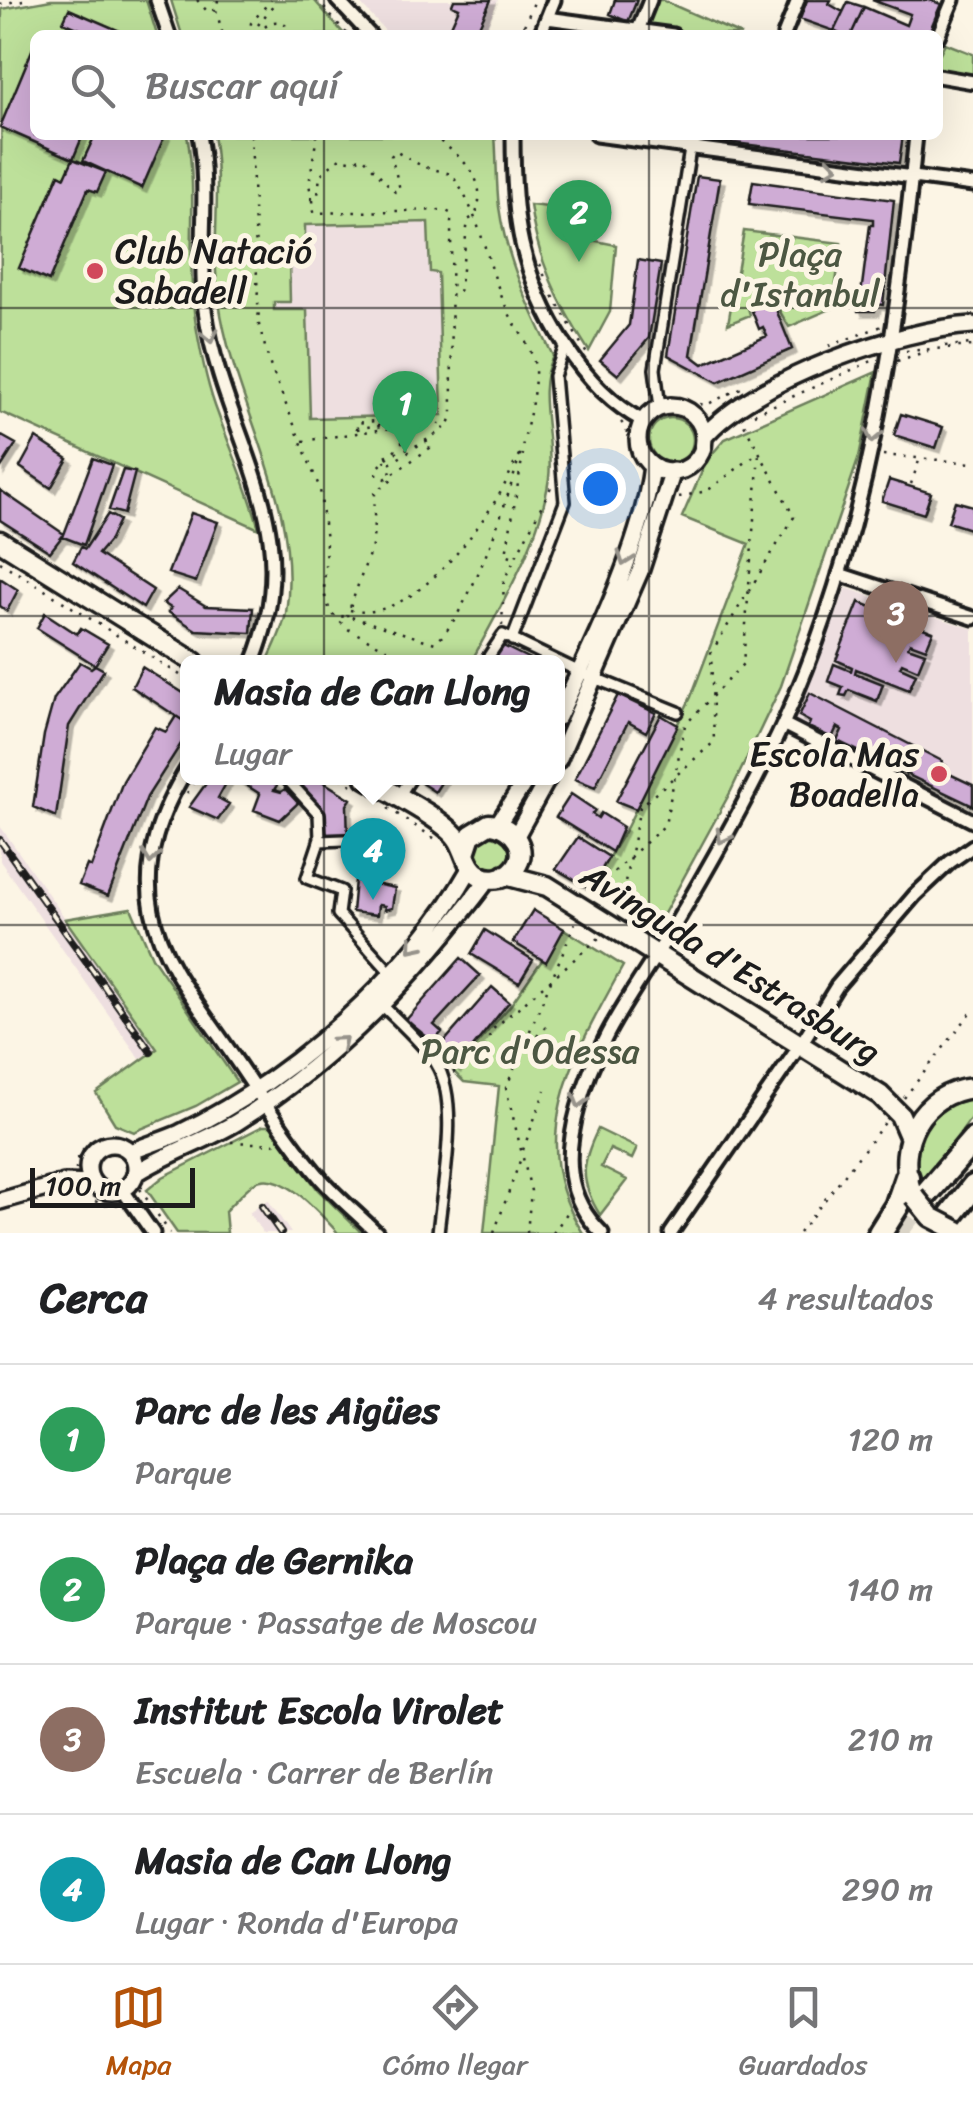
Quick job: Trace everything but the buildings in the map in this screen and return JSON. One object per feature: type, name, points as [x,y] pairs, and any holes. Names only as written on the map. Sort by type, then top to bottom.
[{"type":"highway","points":[[880,1233],[897,1206],[973,1140]]},
{"type":"highway","points":[[959,1226],[973,1186]]},
{"type":"main road","points":[[0,541],[180,657]]},
{"type":"main road","points":[[0,549],[180,657]]},
{"type":"main road","points":[[366,785],[445,827],[456,837],[468,860],[497,877],[516,865],[518,843],[498,824],[476,830],[468,840],[468,860]]},
{"type":"main road","points":[[406,785],[445,818],[476,830]]},
{"type":"main road","name":"Avinguda d'Estrasburg","points":[[518,843],[547,886]]},
{"type":"main road","name":"Avinguda d'Estrasburg","points":[[497,877],[547,886],[898,1105],[934,1103]]},
{"type":"main road","points":[[959,1226],[931,1216],[905,1160],[909,1136],[919,1118],[950,1093],[973,1088]]},
{"type":"main road","name":"Avinguda d'Estrasburg","points":[[898,1105],[909,1136]]},
{"type":"street","points":[[157,0],[167,30]]},
{"type":"street","points":[[337,0],[365,30]]},
{"type":"street","points":[[542,30],[554,0]]},
{"type":"street","points":[[547,18],[638,30],[650,0]]},
{"type":"street","points":[[786,30],[798,0]]},
{"type":"street","points":[[940,30],[953,0]]},
{"type":"street","points":[[943,77],[973,82]]},
{"type":"street","points":[[199,140],[204,178],[202,279],[209,334],[222,386],[262,492],[272,540],[270,614],[255,655]]},
{"type":"street","points":[[513,140],[522,245],[537,289],[566,343],[605,394],[643,421]]},
{"type":"street","points":[[627,140],[973,185]]},
{"type":"street","points":[[660,408],[655,368],[691,140]]},
{"type":"street","points":[[602,1233],[576,1200],[570,1165],[584,1088],[618,1010],[722,840],[783,724],[822,630],[854,527],[891,353],[916,140]]},
{"type":"street","points":[[736,418],[694,416],[679,406],[660,408],[643,421],[639,430],[640,450],[652,466],[674,472],[692,464],[704,438],[839,356],[891,353],[951,326],[973,325]]},
{"type":"street","points":[[491,655],[507,637],[565,502],[554,376],[566,343]]},
{"type":"street","points":[[694,416],[704,438]]},
{"type":"street","points":[[565,703],[625,562],[652,466]]},
{"type":"street","points":[[565,745],[641,570],[674,472]]},
{"type":"street","points":[[840,574],[973,618]]},
{"type":"street","points":[[507,637],[545,655]]},
{"type":"street","points":[[565,665],[678,712]]},
{"type":"street","points":[[783,724],[973,821]]},
{"type":"street","points":[[180,780],[152,844],[149,883],[152,912],[170,958],[265,1103],[324,1182],[377,1233]]},
{"type":"street","points":[[292,785],[319,814],[319,842],[307,878],[341,891],[338,914],[391,973]]},
{"type":"street","points":[[498,824],[523,785]]},
{"type":"street","points":[[518,843],[545,785]]},
{"type":"street","points":[[319,842],[371,839]]},
{"type":"street","points":[[671,1233],[837,986],[888,924],[950,862],[973,846]]},
{"type":"street","points":[[0,1201],[78,1181],[88,1173],[88,1160],[97,1148],[110,1143],[134,1150],[180,1132],[255,1088],[298,1057],[391,973],[418,942],[468,860]]},
{"type":"street","points":[[126,1194],[140,1177],[265,1103],[308,1072],[382,1006],[497,877]]},
{"type":"street","points":[[382,1006],[436,1064],[448,1098],[438,1233]]},
{"type":"street","points":[[134,1150],[140,1177]]},
{"type":"street","points":[[78,1181],[126,1194],[153,1233]]},
{"type":"path","points":[[0,4],[23,0]]},
{"type":"path","points":[[198,0],[207,11],[216,10]]},
{"type":"path","points":[[218,0],[216,10],[222,30]]},
{"type":"path","points":[[250,30],[271,0]]},
{"type":"path","points":[[258,25],[277,0]]},
{"type":"path","points":[[317,0],[344,30]]},
{"type":"path","points":[[522,30],[535,0]]},
{"type":"path","points":[[263,30],[270,22],[278,21],[287,30]]},
{"type":"path","points":[[252,140],[259,326],[270,365],[320,490],[326,541],[324,593],[330,610],[346,628],[398,655]]},
{"type":"path","points":[[316,140],[309,184],[314,213],[450,213],[452,417],[448,426],[388,466]]},
{"type":"path","points":[[439,140],[462,156],[480,194],[474,216],[468,220],[458,294],[452,295]]},
{"type":"path","points":[[312,199],[318,194],[320,175],[340,158],[355,161],[362,156],[395,192],[399,192],[391,156],[395,151],[422,166],[451,174],[474,216],[506,308],[535,363],[506,554],[514,558]]},
{"type":"path","points":[[538,256],[551,293],[588,357]]},
{"type":"path","points":[[619,913],[640,808],[714,742],[711,653],[794,517],[736,418],[891,353],[973,345]]},
{"type":"path","points":[[891,353],[936,348]]},
{"type":"path","points":[[347,617],[373,543],[376,493],[394,478],[388,466],[382,457],[396,452],[429,441],[432,444],[396,474],[380,478],[377,468],[390,455],[402,442],[414,428],[415,421],[407,419],[357,429],[356,423],[377,421],[379,430]]},
{"type":"path","points":[[301,441],[432,422],[448,426]]},
{"type":"path","points":[[335,616],[435,643],[441,638],[454,621],[495,534],[524,447]]},
{"type":"path","points":[[348,610],[388,608],[427,582],[472,536],[524,447]]},
{"type":"path","points":[[672,499],[708,491],[759,452]]},
{"type":"path","points":[[591,893],[665,825],[685,725],[743,664],[759,452]]},
{"type":"path","points":[[884,455],[973,463]]},
{"type":"path","points":[[911,484],[920,458]]},
{"type":"path","points":[[507,637],[504,580],[562,466]]},
{"type":"path","points":[[0,562],[180,675]]},
{"type":"path","points":[[181,803],[193,785]]},
{"type":"path","points":[[390,809],[439,841]]},
{"type":"path","points":[[527,1233],[532,1191],[506,1088],[575,922]]},
{"type":"path","points":[[442,1078],[483,1054],[492,1030],[600,937]]},
{"type":"path","points":[[799,1233],[973,1010]]},
{"type":"path","points":[[521,1052],[546,1028]]},
{"type":"path","points":[[494,1233],[546,1090]]},
{"type":"path","points":[[140,1177],[114,1205],[97,1203],[85,1194],[78,1181],[78,1158],[93,1140],[117,1136],[134,1150],[140,1177],[170,1233]]},
{"type":"path","points":[[224,1142],[286,1144]]},
{"type":"path","points":[[553,1233],[576,1200]]},
{"type":"shaded area","points":[[357,0],[498,0],[485,30],[384,30]]},
{"type":"shaded area","points":[[429,222],[430,272],[438,272],[442,415],[310,418],[307,310],[274,311],[273,302],[289,302],[289,258],[276,257],[276,249],[304,225]]},
{"type":"shaded area","points":[[846,588],[973,629],[973,806],[795,720]]},
{"type":"shaded area","points":[[0,826],[157,1049],[140,1059],[0,861]]},
{"type":"shaded area","points":[[268,1200],[291,1233],[263,1233],[249,1213]]},
{"type":"green space","name":"Club Natació Sabadell","points":[[51,0],[146,0],[155,30],[30,30],[30,140],[188,140],[193,301],[200,348],[214,403],[259,529],[0,412],[2,9]]},
{"type":"green space","points":[[171,0],[314,0],[341,30],[180,30]]},
{"type":"green space","points":[[650,0],[662,0],[730,30],[638,30]]},
{"type":"green space","points":[[945,43],[973,54],[973,78],[943,71]]},
{"type":"green space","points":[[214,140],[495,140],[499,207],[507,246],[553,356],[545,385],[550,463],[544,502],[528,550],[475,655],[270,655],[286,613],[289,573],[285,533],[238,380],[219,302]],"holes":[[[428,222],[430,272],[438,273],[442,415],[310,418],[307,310],[274,310],[274,302],[290,302],[289,257],[277,257],[276,250],[305,249],[305,225]]]},
{"type":"green space","points":[[530,205],[594,212],[591,240],[616,245],[610,312],[589,351],[551,281]]},
{"type":"green space","name":"Plaça d'Istanbul","points":[[744,231],[841,243],[833,308],[789,327],[769,292],[746,301],[750,315],[728,324]]},
{"type":"green space","points":[[876,372],[859,457],[781,686],[731,791],[661,919],[651,927],[590,889],[627,827],[691,697],[749,544],[682,517],[707,460],[725,439]]},
{"type":"green space","points":[[671,418],[687,424],[693,440],[687,456],[671,462],[655,456],[649,440],[655,424]]},
{"type":"green space","points":[[494,834],[506,840],[512,852],[506,864],[494,870],[482,864],[476,852],[482,840]]},
{"type":"green space","points":[[131,908],[152,957],[237,1082],[196,1106],[134,1132],[115,1124],[96,1093],[157,1049],[65,919]]},
{"type":"green space","name":"Parc d'Odessa","points":[[564,929],[623,966],[574,1063],[556,1130],[557,1164],[565,1198],[583,1233],[484,1233],[499,1086],[464,1082],[453,1071],[510,1006]]},
{"type":"green space","points":[[973,1099],[973,1115],[922,1185],[917,1156],[925,1129],[945,1109]]},
{"type":"green space","points":[[263,1126],[271,1126],[318,1190],[362,1233],[338,1233],[300,1195],[276,1181],[265,1180],[250,1186],[225,1211],[227,1233],[177,1233],[147,1190],[163,1177]]},
{"type":"green space","points":[[598,1129],[637,1148],[632,1159],[610,1149],[601,1167],[627,1180],[600,1215],[588,1192],[585,1172]]},
{"type":"tunnel","points":[[896,1233],[927,1193]]},
{"type":"railway","points":[[0,840],[151,1052]]},
{"type":"railway","points":[[262,1206],[281,1233]]},
{"type":"place","name":"Plaça de Gernika","points":[[579,262]]},
{"type":"place","name":"Club Natació Sabadell","points":[[95,271]]},
{"type":"place","name":"Parc de les Aigües","points":[[405,453]]},
{"type":"place","name":"Institut Escola Virolet","points":[[896,663]]},
{"type":"place","name":"Escola Mas Boadella","points":[[939,774]]},
{"type":"place","name":"Masia de Can Llong","points":[[373,900]]}]
